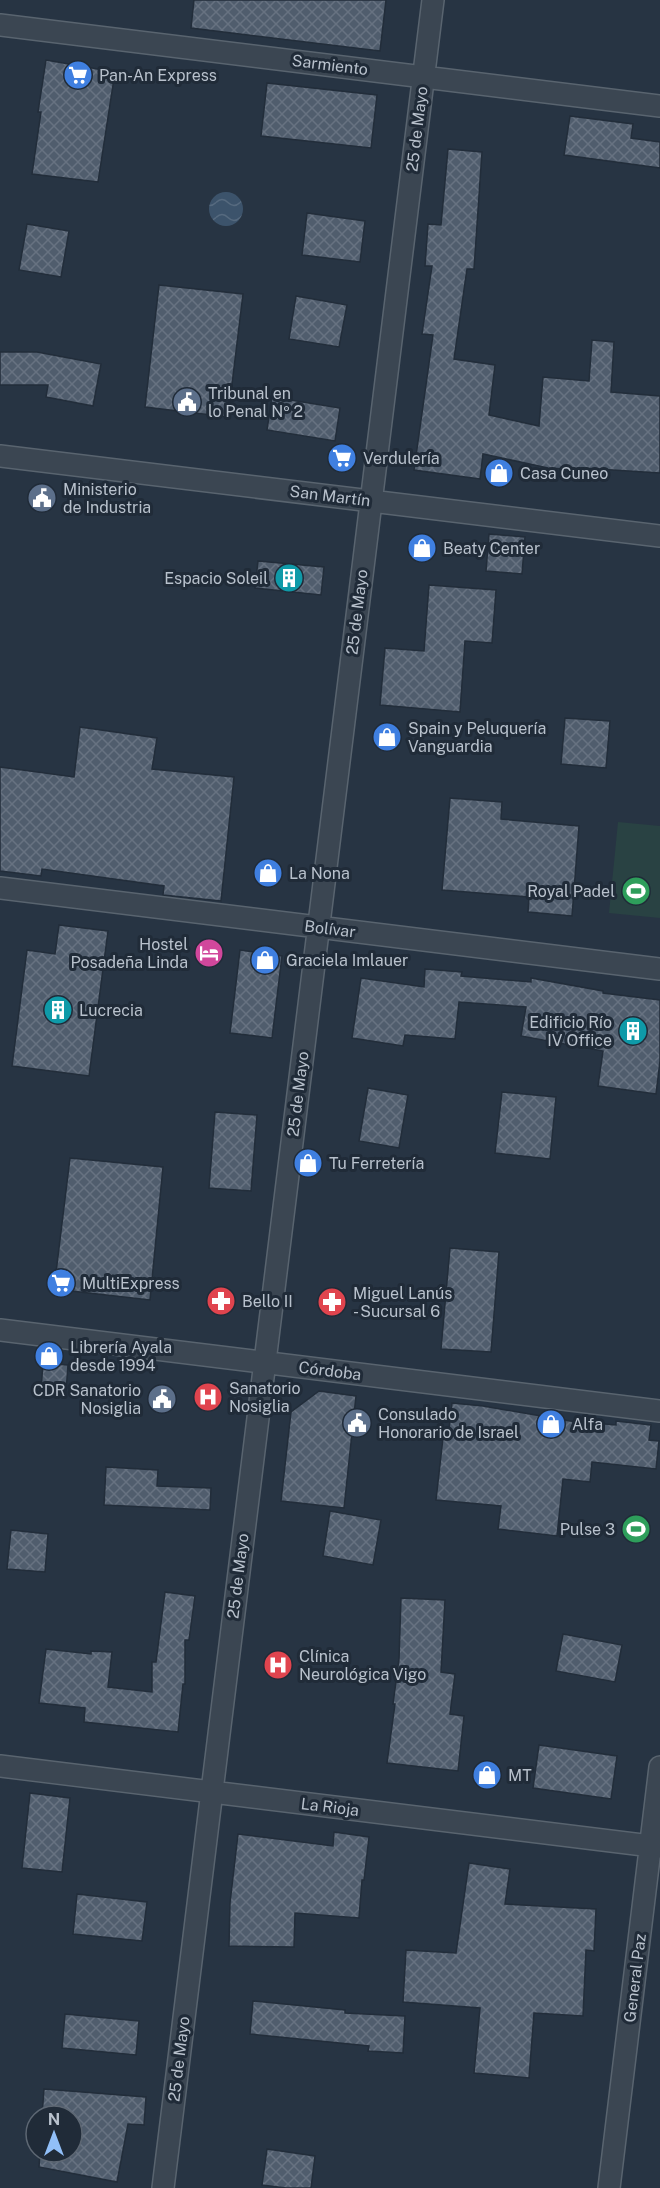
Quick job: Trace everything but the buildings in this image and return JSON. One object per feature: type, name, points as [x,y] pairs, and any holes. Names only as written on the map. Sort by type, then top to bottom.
[{"type":"street","name":"25 de Mayo","points":[[163,2188],[433,0]]},
{"type":"street","name":"Sarmiento","points":[[0,25],[660,106]]},
{"type":"street","name":"San Martín","points":[[0,456],[660,536]]},
{"type":"street","name":"Bolívar","points":[[0,888],[660,969]]},
{"type":"street","name":"Córdoba","points":[[0,1330],[660,1411]]},
{"type":"street","name":"La Rioja","points":[[0,1767],[655,1847]]},
{"type":"street","name":"General Paz","points":[[609,2188],[655,1847],[660,1767]]},
{"type":"green space","name":"Royal Padel","points":[[618,822],[660,826],[660,918],[609,913]]},
{"type":"water","points":[[226,192],[238,197],[243,209],[238,221],[226,226],[214,221],[209,209],[214,197]]},
{"type":"place","name":"Pan-An Express","points":[[78,75]]},
{"type":"place","name":"Tribunal en lo Penal Nº 2","points":[[187,402]]},
{"type":"place","name":"Verdulería","points":[[342,458]]},
{"type":"place","name":"Casa Cuneo","points":[[499,473]]},
{"type":"place","name":"Ministerio de Industria","points":[[42,498]]},
{"type":"place","name":"Beaty Center","points":[[422,548]]},
{"type":"place","name":"Espacio Soleil","points":[[289,578]]},
{"type":"place","name":"Spain y Peluquería Vanguardia","points":[[387,737]]},
{"type":"place","name":"La Nona","points":[[268,873]]},
{"type":"place","name":"Royal Padel","points":[[636,891]]},
{"type":"place","name":"Hostel Posadeña Linda","points":[[209,953]]},
{"type":"place","name":"Graciela Imlauer","points":[[265,960]]},
{"type":"place","name":"Lucrecia","points":[[58,1010]]},
{"type":"place","name":"Edificio Río IV Office","points":[[633,1031]]},
{"type":"place","name":"Tu Ferretería","points":[[308,1163]]},
{"type":"place","name":"MultiExpress","points":[[61,1283]]},
{"type":"place","name":"Bello II","points":[[221,1301]]},
{"type":"place","name":"Miguel Lanús - Sucursal 6","points":[[332,1302]]},
{"type":"place","name":"Librería Ayala desde 1994","points":[[49,1356]]},
{"type":"place","name":"Sanatorio Nosiglia","points":[[208,1397]]},
{"type":"place","name":"CDR Sanatorio Nosiglia","points":[[162,1399]]},
{"type":"place","name":"Consulado Honorario de Israel","points":[[357,1423]]},
{"type":"place","name":"Alfa","points":[[551,1424]]},
{"type":"place","name":"Pulse 3","points":[[636,1529]]},
{"type":"place","name":"Clínica Neurológica Vigo","points":[[278,1665]]},
{"type":"place","name":"MT","points":[[487,1775]]}]
